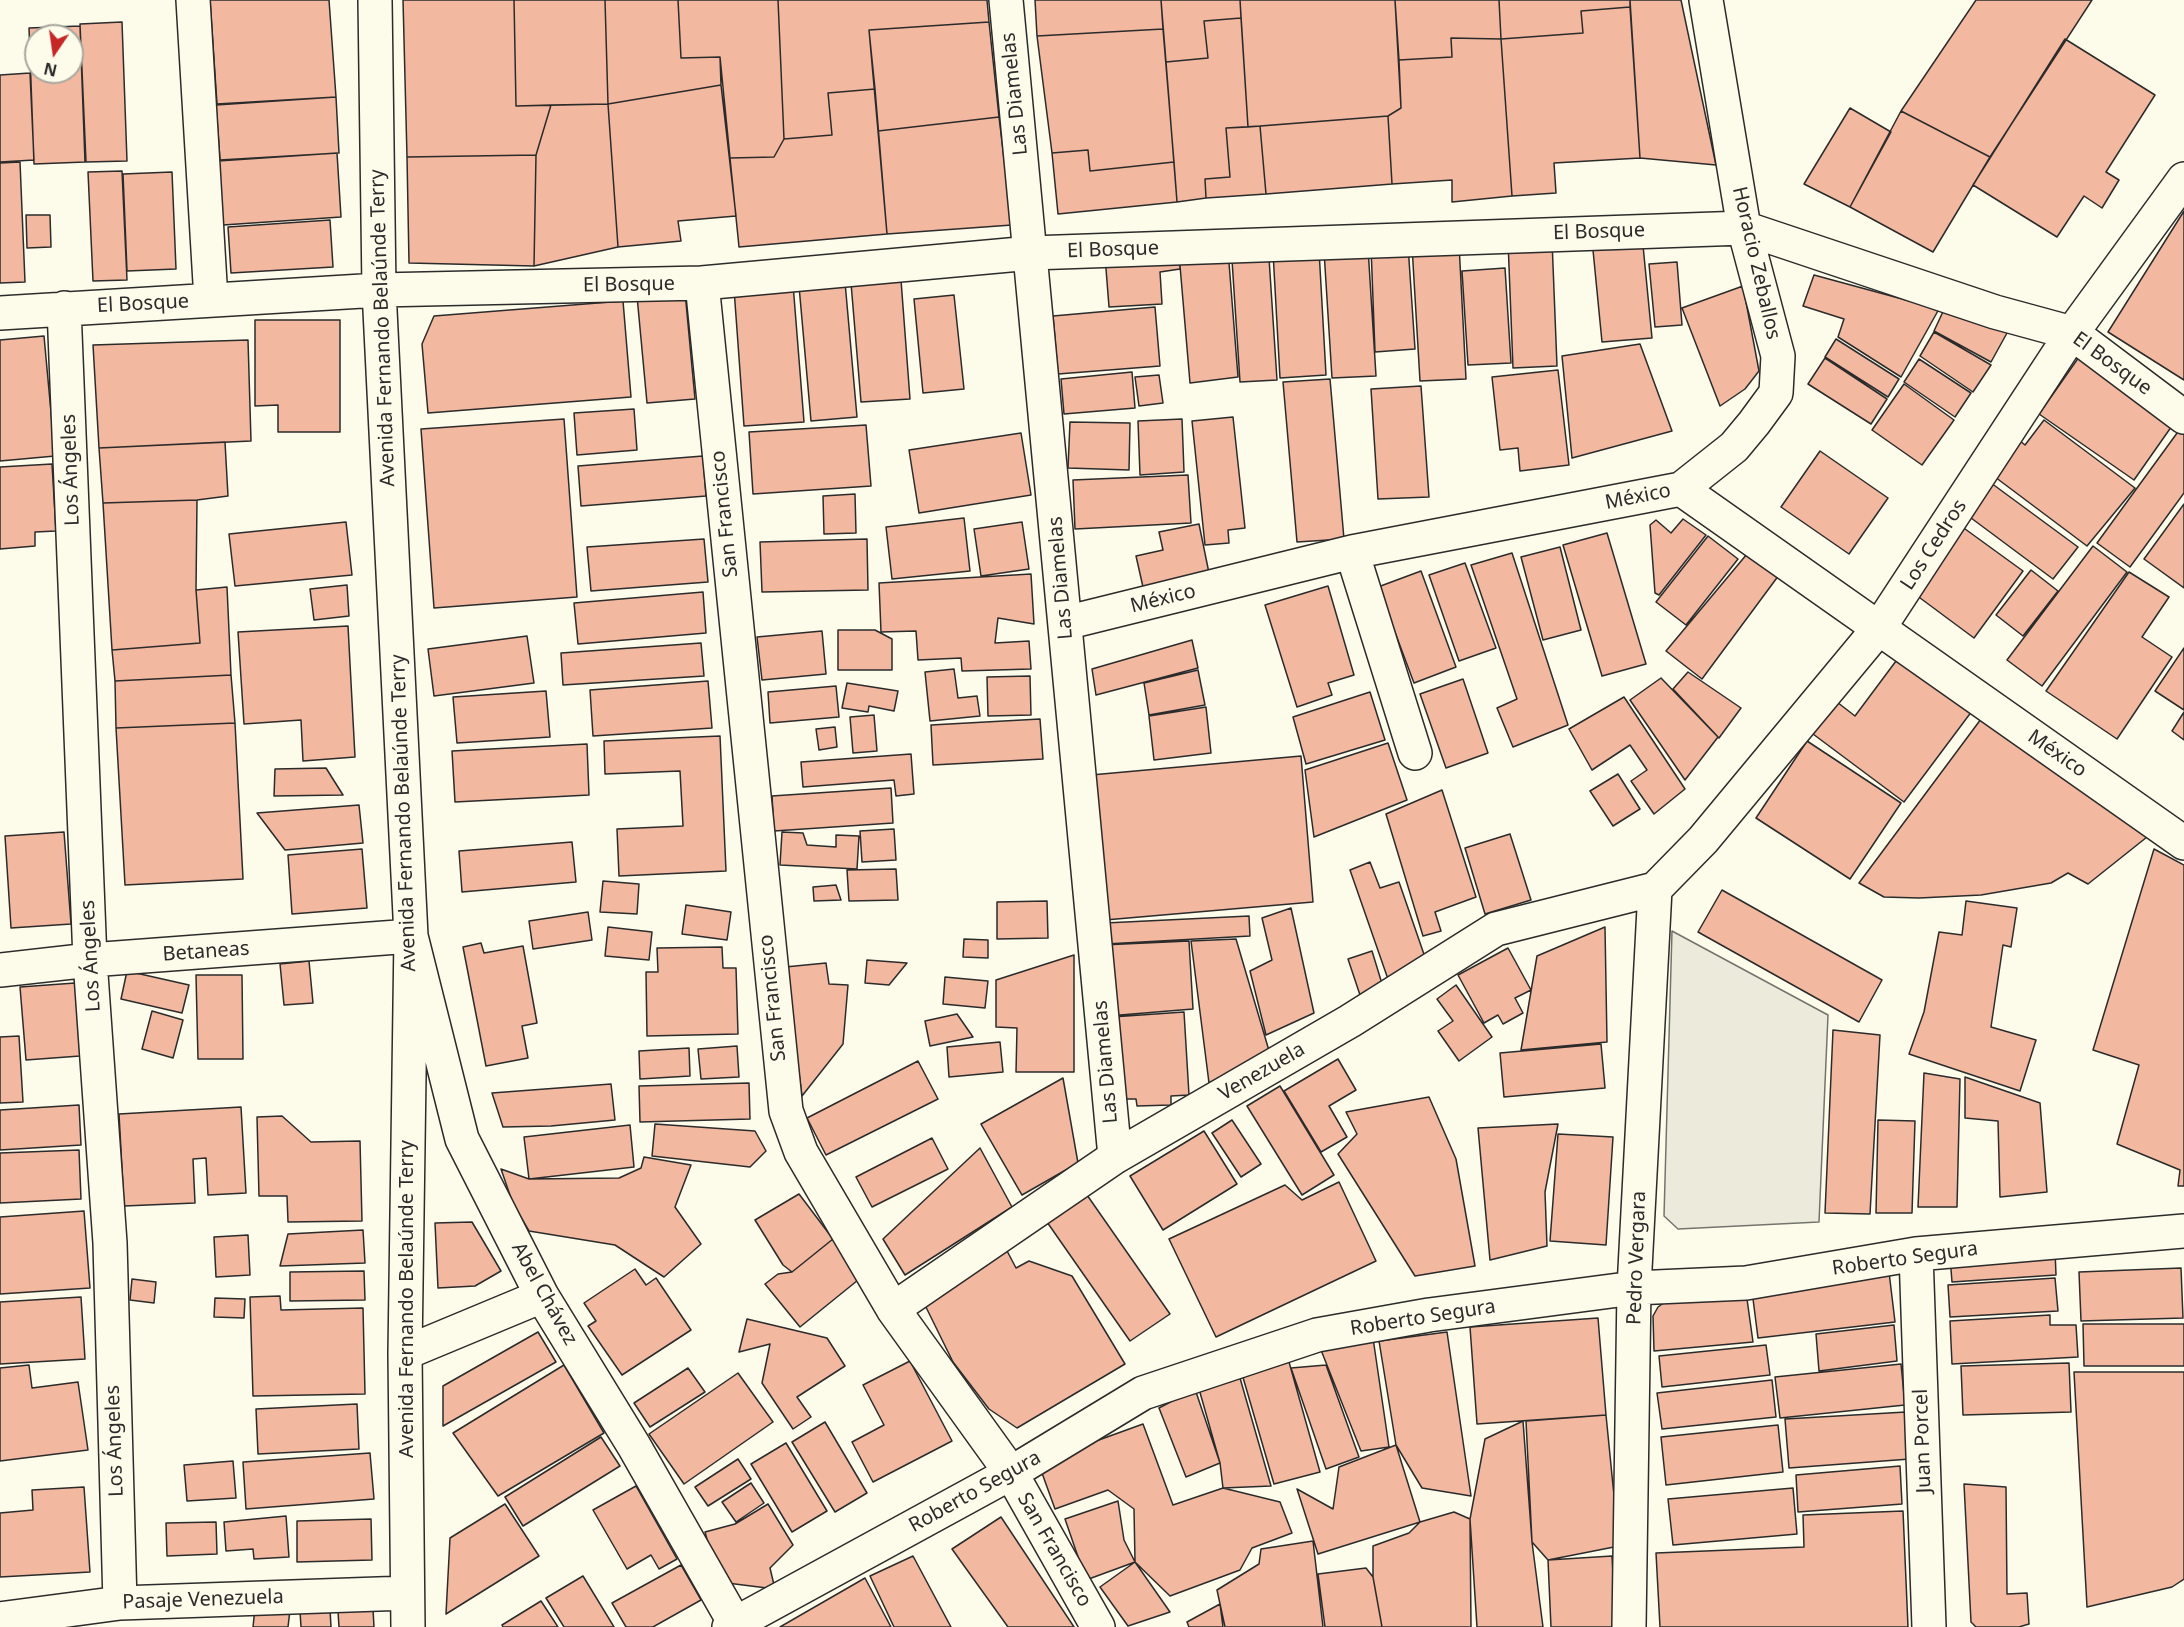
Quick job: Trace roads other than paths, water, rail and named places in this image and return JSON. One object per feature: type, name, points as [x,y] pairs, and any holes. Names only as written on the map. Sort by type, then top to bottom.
[{"type":"street","points":[[193,0],[211,300]]},
{"type":"street","name":"Avenida Fernando Belaúnde Terry","points":[[375,0],[379,290],[411,936],[405,1353],[408,1627]]},
{"type":"street","name":"Las Diamelas","points":[[1006,0],[1115,1157]]},
{"type":"street","name":"Horacio Zeballos","points":[[1681,489],[1734,447],[1776,393],[1778,356],[1744,228],[1706,0]]},
{"type":"street","name":"Los Cedros","points":[[1655,889],[1703,840],[1721,815],[1880,628],[2072,333],[2184,179]]},
{"type":"street","name":"El Bosque","points":[[0,313],[379,290],[702,283],[1031,253],[1744,228],[1995,312],[2072,333],[2184,417]]},
{"type":"street","name":"San Francisco","points":[[702,283],[786,1111],[801,1152],[893,1310],[1011,1473],[1098,1627]]},
{"type":"street","name":"Los Ángeles","points":[[64,308],[90,960],[110,1243],[120,1603]]},
{"type":"street","name":"México","points":[[1065,623],[1352,552],[1681,489],[2184,843]]},
{"type":"street","points":[[1352,552],[1415,753]]},
{"type":"street","name":"Venezuela","points":[[893,1310],[1115,1157],[1350,1021],[1496,929],[1655,889]]},
{"type":"street","name":"Pedro Vergara","points":[[1629,1627],[1634,1288],[1655,889]]},
{"type":"street","name":"Betaneas","points":[[0,970],[90,960],[411,936]]},
{"type":"street","name":"Abel Chávez","points":[[411,936],[462,1139],[542,1296],[633,1446],[734,1626]]},
{"type":"street","name":"Roberto Segura","points":[[734,1626],[1011,1473],[1143,1393],[1317,1335],[1429,1315],[1634,1288],[1746,1282],[1916,1254],[2184,1231]]},
{"type":"street","name":"Juan Porcel","points":[[1916,1254],[1929,1627]]},
{"type":"street","points":[[405,1353],[542,1296]]},
{"type":"street","name":"Pasaje Venezuela","points":[[0,1619],[120,1603],[407,1593]]}]
